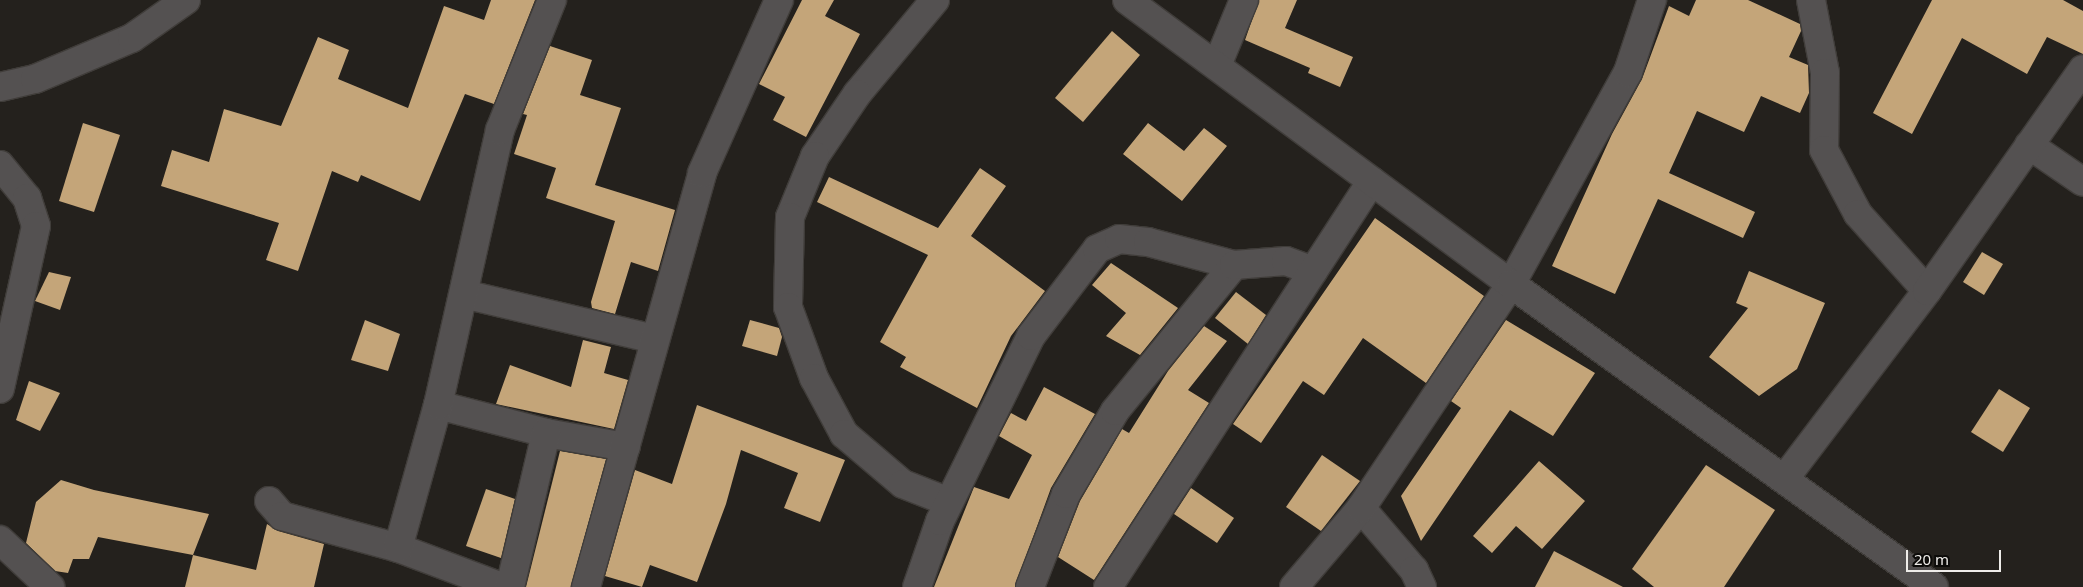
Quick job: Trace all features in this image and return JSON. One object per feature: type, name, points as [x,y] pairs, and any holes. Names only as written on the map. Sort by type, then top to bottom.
[{"type":"street","points":[[0,87],[34,78],[132,38],[186,0]]},
{"type":"street","points":[[398,548],[438,405],[500,130],[552,0]]},
{"type":"street","points":[[586,587],[702,173],[779,0]]},
{"type":"street","points":[[935,0],[857,94],[816,156],[790,217],[788,307],[814,378],[844,434],[902,484],[949,502]]},
{"type":"street","points":[[1127,0],[1218,63],[1511,284],[1785,478],[1934,587]]},
{"type":"street","points":[[1218,63],[1244,0]]},
{"type":"street","points":[[1294,587],[1361,508],[1511,284],[1628,72],[1652,0]]},
{"type":"street","points":[[1811,0],[1825,73],[1824,150],[1858,214],[1927,290]]},
{"type":"street","points":[[1785,478],[1927,290],[2083,69]]},
{"type":"street","points":[[2029,145],[2083,182]]},
{"type":"street","points":[[0,165],[27,198],[36,226],[0,389]]},
{"type":"street","points":[[1108,587],[1372,181]]},
{"type":"street","points":[[917,587],[949,502],[1031,336],[1097,250],[1119,239],[1148,242],[1234,265],[1286,261],[1313,271]]},
{"type":"street","points":[[1030,587],[1066,494],[1115,411],[1234,265]]},
{"type":"street","points":[[464,294],[654,339]]},
{"type":"street","points":[[438,405],[546,434],[626,447]]},
{"type":"street","points":[[510,587],[546,434]]},
{"type":"street","points":[[269,501],[282,516],[398,548],[502,587]]},
{"type":"street","points":[[1361,508],[1414,570],[1422,587]]},
{"type":"street","points":[[0,540],[50,587]]},
{"type":"building","points":[[491,0],[535,0],[494,104],[465,94],[420,201],[361,175],[358,182],[332,171],[298,271],[266,260],[279,223],[161,186],[172,150],[209,162],[224,109],[281,126],[318,37],[349,50],[338,79],[408,108],[444,6],[484,20]]},
{"type":"building","points":[[802,0],[834,0],[825,16],[860,34],[806,137],[773,120],[785,97],[759,84]]},
{"type":"building","points":[[1259,0],[1297,0],[1285,28],[1353,57],[1340,87],[1308,73],[1310,68],[1245,40]]},
{"type":"building","points":[[1696,0],[1748,0],[1800,24],[1801,31],[1789,57],[1808,65],[1809,93],[1800,113],[1761,96],[1744,132],[1697,111],[1669,173],[1755,212],[1743,238],[1658,199],[1615,294],[1552,266],[1612,134],[1642,79],[1669,6],[1689,16]]},
{"type":"building","points":[[1932,0],[2063,0],[2083,11],[2083,54],[2047,37],[2027,74],[1962,38],[1912,134],[1873,113]]},
{"type":"building","points":[[1112,31],[1140,55],[1083,122],[1055,98]]},
{"type":"building","points":[[550,46],[592,60],[580,95],[621,108],[595,185],[675,210],[658,271],[631,262],[615,314],[592,308],[591,302],[615,221],[546,198],[556,168],[514,154],[527,115],[523,114]]},
{"type":"building","points":[[83,123],[120,135],[94,212],[59,201]]},
{"type":"building","points":[[1148,123],[1184,151],[1204,128],[1227,146],[1182,201],[1123,154]]},
{"type":"building","points":[[980,168],[1006,186],[971,236],[1045,291],[1011,336],[977,408],[900,367],[906,357],[880,342],[928,255],[817,202],[829,177],[938,228]]},
{"type":"building","points":[[1375,218],[1484,296],[1426,383],[1363,338],[1324,395],[1303,381],[1261,443],[1233,424]]},
{"type":"building","points":[[1982,252],[2003,264],[1984,295],[1963,282]]},
{"type":"building","points":[[1111,263],[1178,308],[1140,355],[1106,336],[1126,313],[1092,285]]},
{"type":"building","points":[[1749,271],[1825,303],[1797,369],[1759,396],[1709,357],[1748,308],[1736,303]]},
{"type":"building","points":[[49,272],[71,277],[60,310],[35,301]]},
{"type":"building","points":[[1236,292],[1266,315],[1248,344],[1215,318]]},
{"type":"building","points":[[365,320],[400,334],[388,371],[351,360]]},
{"type":"building","points":[[750,320],[779,328],[782,337],[777,356],[742,346]]},
{"type":"building","points":[[1506,320],[1595,373],[1553,436],[1510,410],[1421,541],[1401,496],[1461,408],[1451,401]]},
{"type":"building","points":[[1204,326],[1227,341],[1188,390],[1209,403],[1094,580],[1058,557],[1080,501],[1122,429],[1129,433],[1168,371]]},
{"type":"building","points":[[583,340],[611,347],[604,373],[628,380],[614,429],[496,404],[510,365],[571,387]]},
{"type":"building","points":[[29,381],[60,393],[40,431],[16,420]]},
{"type":"building","points":[[1044,387],[1095,414],[1051,488],[1015,587],[934,587],[974,487],[1009,499],[1032,455],[999,436],[1011,413],[1026,421]]},
{"type":"building","points":[[1999,389],[2030,408],[2003,452],[1971,432]]},
{"type":"building","points":[[697,405],[845,460],[820,522],[784,508],[798,473],[741,450],[726,504],[697,582],[650,565],[642,587],[605,576],[635,470],[672,484]]},
{"type":"building","points":[[560,451],[606,459],[571,587],[526,587]]},
{"type":"building","points":[[1322,455],[1360,481],[1321,531],[1286,507]]},
{"type":"building","points":[[1539,461],[1585,501],[1542,549],[1516,526],[1492,553],[1473,536]]},
{"type":"building","points":[[1706,465],[1775,510],[1724,587],[1654,587],[1632,569]]},
{"type":"building","points":[[61,480],[94,490],[209,514],[193,555],[98,537],[89,559],[73,559],[68,573],[55,571],[26,543],[36,502]]},
{"type":"building","points":[[1191,488],[1234,518],[1217,543],[1174,514]]},
{"type":"building","points":[[486,489],[515,499],[501,558],[466,546]]},
{"type":"building","points":[[267,524],[278,531],[324,544],[314,587],[185,587],[193,555],[256,570]]},
{"type":"building","points":[[1554,551],[1623,587],[1535,587]]}]
